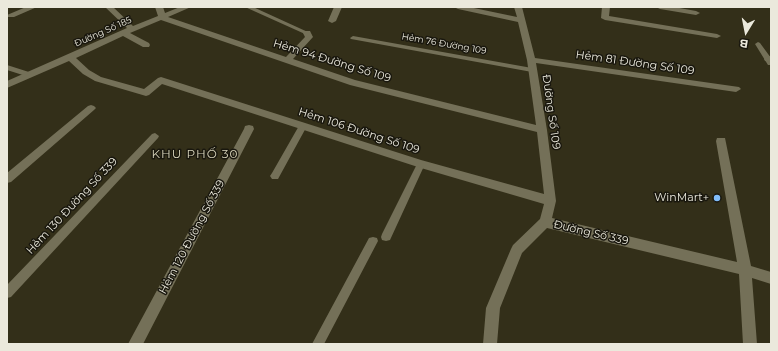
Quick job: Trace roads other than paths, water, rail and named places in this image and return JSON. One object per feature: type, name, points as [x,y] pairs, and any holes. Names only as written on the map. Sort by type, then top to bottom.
[{"type":"street","points":[[11,15],[33,7]]},
{"type":"street","points":[[109,7],[132,30]]},
{"type":"street","points":[[159,7],[163,18]]},
{"type":"street","name":"Đường Số 185","points":[[7,85],[123,33],[187,7]]},
{"type":"street","points":[[332,21],[338,7]]},
{"type":"street","points":[[458,7],[522,21]]},
{"type":"street","name":"Đường Số 109","points":[[518,7],[532,65],[542,130],[550,201],[545,222]]},
{"type":"street","points":[[606,7],[605,18],[717,36]]},
{"type":"street","points":[[660,7],[696,13]]},
{"type":"street","name":"Hẻm 94 Đường Số 109","points":[[163,18],[353,83],[542,130]]},
{"type":"street","points":[[123,33],[146,45]]},
{"type":"street","points":[[287,61],[309,37],[307,33]]},
{"type":"street","name":"Hẻm 106 Đường Số 109","points":[[70,57],[86,72],[98,79],[146,93],[161,80],[421,164],[550,201]]},
{"type":"street","name":"Hẻm 81 Đường Số 109","points":[[532,65],[736,89]]},
{"type":"street","points":[[7,179],[91,108]]},
{"type":"street","name":"Hẻm 120 Đường Số 339","points":[[134,344],[249,129]]},
{"type":"street","points":[[721,141],[745,270],[750,344]]},
{"type":"street","name":"Đường Số 339","points":[[490,344],[493,308],[517,249],[545,222],[745,270],[771,278]]},
{"type":"lane","points":[[248,7],[307,33]]},
{"type":"lane","name":"Hẻm 76 Đường 109","points":[[353,38],[532,65]]},
{"type":"lane","points":[[758,44],[770,61]]},
{"type":"lane","points":[[7,67],[29,75]]},
{"type":"lane","points":[[275,176],[303,126]]},
{"type":"lane","name":"Hẻm 130 Đường Số 339","points":[[7,293],[155,136]]},
{"type":"lane","points":[[386,237],[421,164]]},
{"type":"lane","points":[[318,344],[373,241]]},
{"type":"place","name":"WinMart+","points":[[717,198]]},
{"type":"district","name":"KHU PHỐ 30","points":[[195,154]]}]
